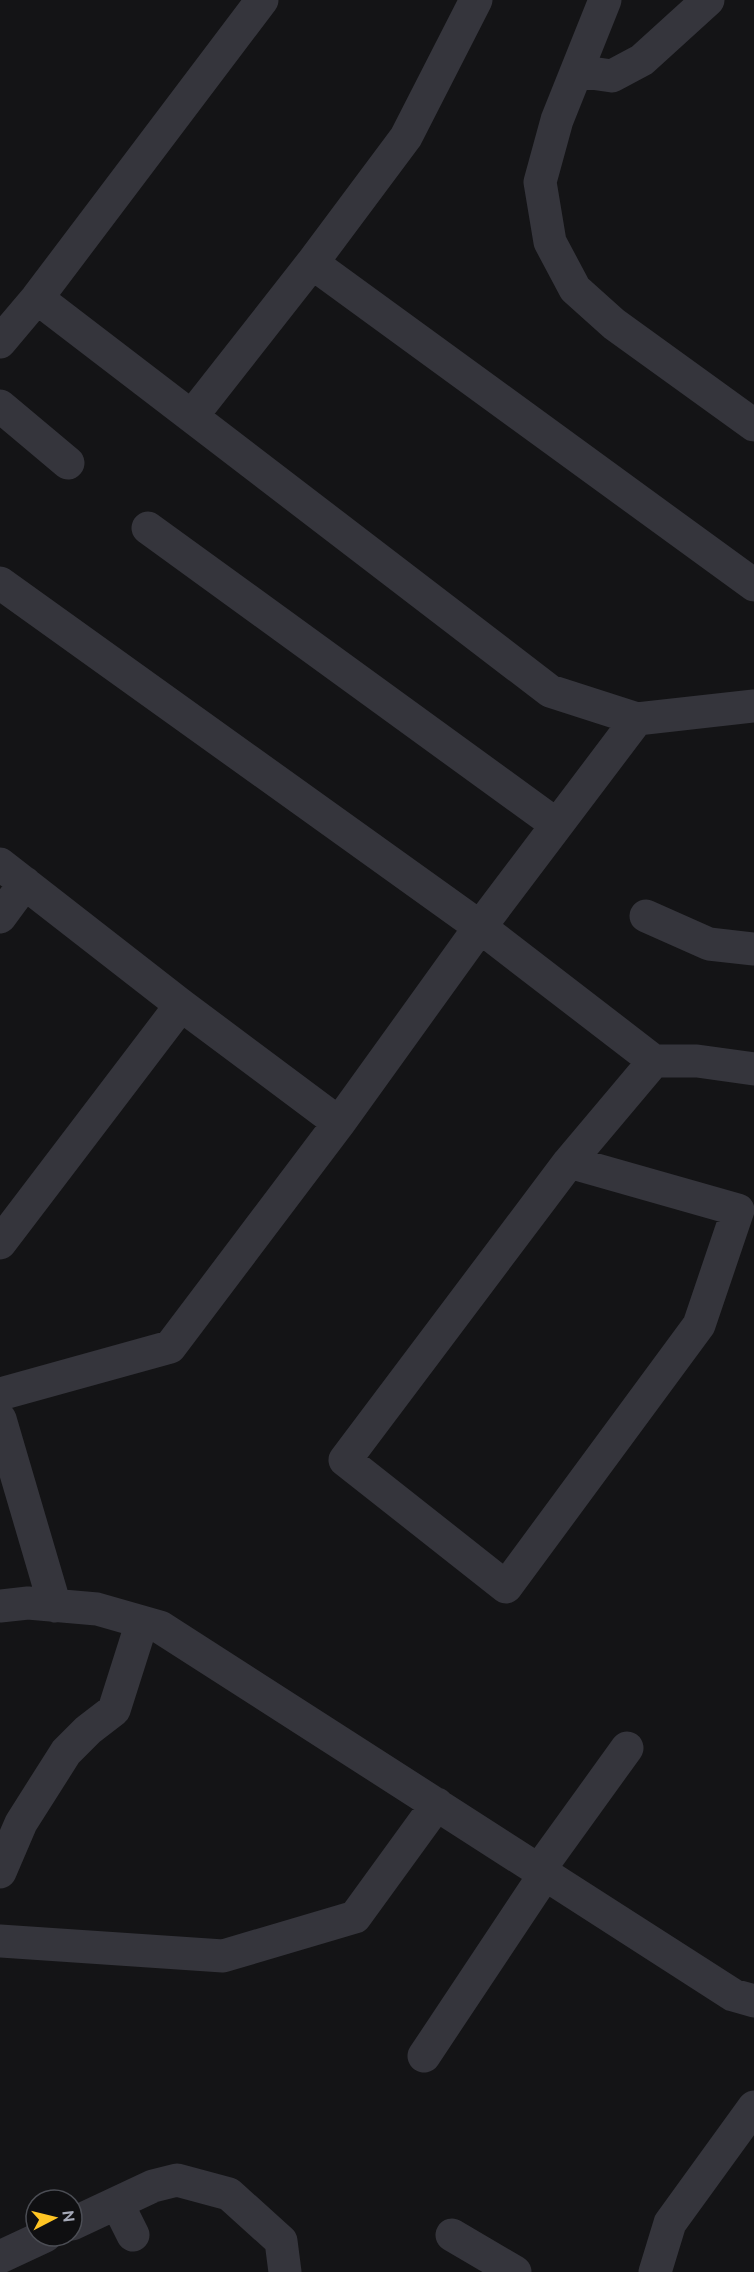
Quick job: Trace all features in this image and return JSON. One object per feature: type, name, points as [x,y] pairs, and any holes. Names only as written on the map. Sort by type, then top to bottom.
[{"type":"street","points":[[0,342],[37,298],[262,0]]},
{"type":"street","points":[[192,416],[312,263],[406,137],[476,0]]},
{"type":"street","points":[[606,0],[557,120],[540,182],[550,242],[575,289],[614,324],[754,425]]},
{"type":"street","points":[[576,71],[612,76],[642,60],[708,0]]},
{"type":"street","points":[[312,263],[754,585]]},
{"type":"street","points":[[37,298],[550,691],[637,719],[754,706]]},
{"type":"street","points":[[0,406],[68,463]]},
{"type":"street","points":[[148,528],[557,825]]},
{"type":"street","points":[[0,583],[480,927],[654,1061],[697,1061],[754,1069]]},
{"type":"street","points":[[0,1394],[170,1347],[339,1123],[480,927],[637,719]]},
{"type":"street","points":[[0,917],[13,874],[181,1005],[339,1123]]},
{"type":"street","points":[[646,916],[709,944],[754,949]]},
{"type":"street","points":[[0,1243],[181,1005]]},
{"type":"street","points":[[569,1162],[738,1210],[699,1324],[506,1587],[345,1460],[569,1162],[654,1061]]},
{"type":"street","points":[[0,1419],[55,1606]]},
{"type":"street","points":[[0,1606],[28,1604],[97,1609],[160,1627],[733,1995],[754,2001]]},
{"type":"street","points":[[0,1872],[21,1823],[66,1752],[88,1730],[114,1710],[142,1622]]},
{"type":"street","points":[[423,2056],[542,1872],[627,1748]]},
{"type":"street","points":[[0,1941],[223,1956],[355,1917],[437,1804]]},
{"type":"street","points":[[655,2272],[670,2223],[754,2108]]},
{"type":"street","points":[[84,2218],[153,2186],[177,2180],[229,2194],[281,2241],[285,2272]]},
{"type":"street","points":[[117,2203],[133,2235]]},
{"type":"street","points":[[452,2235],[515,2272]]},
{"type":"street","points":[[0,2257],[24,2246]]}]
